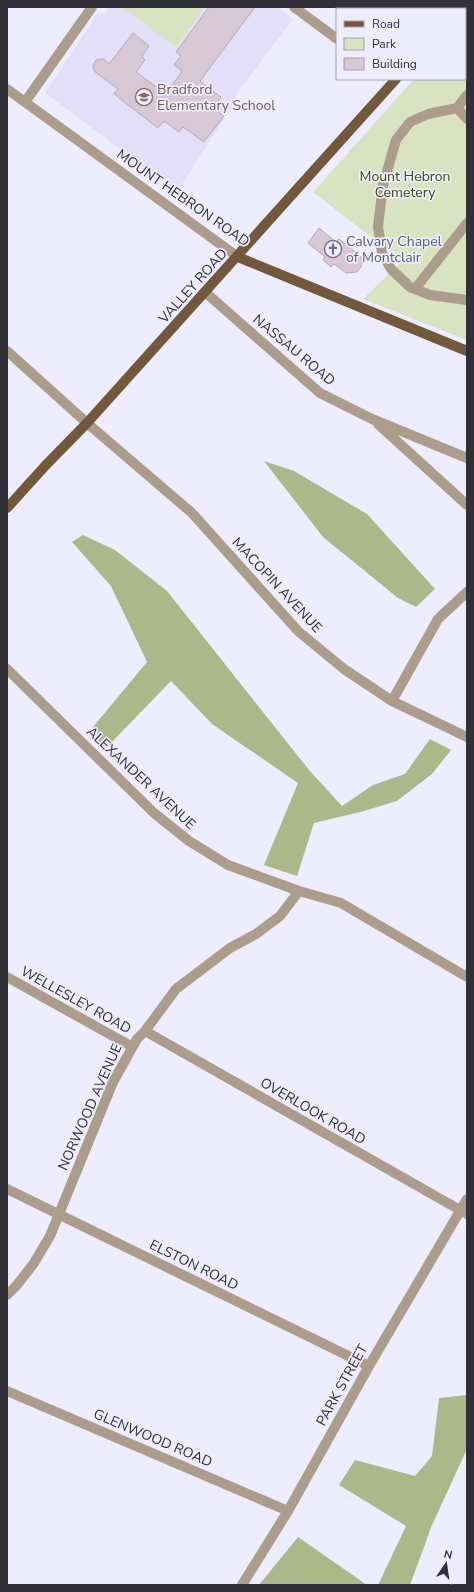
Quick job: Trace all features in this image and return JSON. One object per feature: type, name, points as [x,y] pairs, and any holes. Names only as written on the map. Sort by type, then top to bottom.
[{"type":"main road","name":"VALLEY ROAD","points":[[7,508],[44,466],[87,423],[238,257],[394,80]]},
{"type":"main road","name":"MOUNT HEBRON ROAD","points":[[238,257],[467,352]]},
{"type":"street","points":[[25,102],[92,7]]},
{"type":"street","points":[[294,7],[336,38]]},
{"type":"street","name":"MOUNT HEBRON ROAD","points":[[7,89],[238,257]]},
{"type":"street","points":[[467,95],[457,108],[428,114],[410,122],[396,140],[383,185],[378,227],[382,253],[391,269],[410,287],[430,296],[467,300]]},
{"type":"street","points":[[457,108],[467,119]]},
{"type":"street","points":[[415,289],[467,223]]},
{"type":"street","name":"NASSAU ROAD","points":[[205,292],[320,393],[372,419],[467,458]]},
{"type":"street","name":"MACOPIN AVENUE","points":[[7,351],[87,423],[192,513],[298,631],[344,669],[392,701],[467,737]]},
{"type":"street","name":"NASSAU ROAD","points":[[372,419],[467,505]]},
{"type":"street","points":[[392,701],[438,619],[467,592]]},
{"type":"street","name":"ALEXANDER AVENUE","points":[[7,669],[154,813],[189,841],[228,865],[299,891],[341,903],[467,977]]},
{"type":"street","name":"NORWOOD AVENUE","points":[[7,1295],[34,1263],[50,1236],[113,1082],[131,1046],[145,1031],[176,989],[230,948],[256,934],[280,916],[299,891]]},
{"type":"street","name":"WELLESLEY ROAD","points":[[7,978],[131,1046]]},
{"type":"street","name":"OVERLOOK ROAD","points":[[145,1031],[463,1213]]},
{"type":"street","name":"ELSTON ROAD","points":[[7,1189],[369,1366]]},
{"type":"street","name":"PARK STREET","points":[[242,1585],[288,1511],[369,1366],[463,1213],[467,1199]]},
{"type":"street","name":"GLENWOOD ROAD","points":[[7,1391],[288,1511]]},
{"type":"shaded area","name":"Bradford Elementary School","points":[[109,7],[277,7],[293,19],[237,94],[236,100],[177,192],[45,93],[97,14],[105,13]]},
{"type":"green space","points":[[121,7],[205,7],[176,47]]},
{"type":"green space","name":"Mount Hebron Cemetery","points":[[467,20],[467,340],[363,299],[402,261],[313,192],[413,80],[466,80]]},
{"type":"green space","points":[[264,461],[294,471],[367,514],[435,589],[416,607],[398,598],[323,537]]},
{"type":"green space","points":[[83,535],[115,550],[167,591],[309,770],[342,806],[373,785],[405,774],[430,739],[451,750],[432,774],[397,801],[364,811],[314,823],[297,876],[264,865],[298,783],[212,724],[171,681],[106,748],[88,733],[147,662],[111,586],[72,542]]},
{"type":"green space","points":[[467,1395],[467,1449],[432,1525],[410,1585],[378,1585],[406,1526],[339,1485],[355,1460],[415,1476],[432,1456],[439,1398]]},
{"type":"green space","points":[[298,1537],[367,1585],[259,1585]]},
{"type":"building","points":[[209,7],[255,7],[200,81],[221,97],[213,108],[224,116],[204,142],[183,127],[179,132],[164,121],[158,128],[114,94],[118,89],[94,71],[93,65],[96,60],[104,59],[109,64],[133,33],[149,46],[142,56],[145,60],[136,72],[166,94],[182,71],[174,65],[181,56],[176,52]]},
{"type":"building","name":"Calvary Chapel of Montclair","points":[[319,228],[336,242],[339,239],[360,256],[362,262],[361,267],[357,272],[346,273],[334,264],[331,267],[323,260],[325,257],[308,243]]},
{"type":"place","name":"Bradford Elementary School","points":[[144,97]]},
{"type":"place","name":"Calvary Chapel of Montclair","points":[[333,249]]}]
